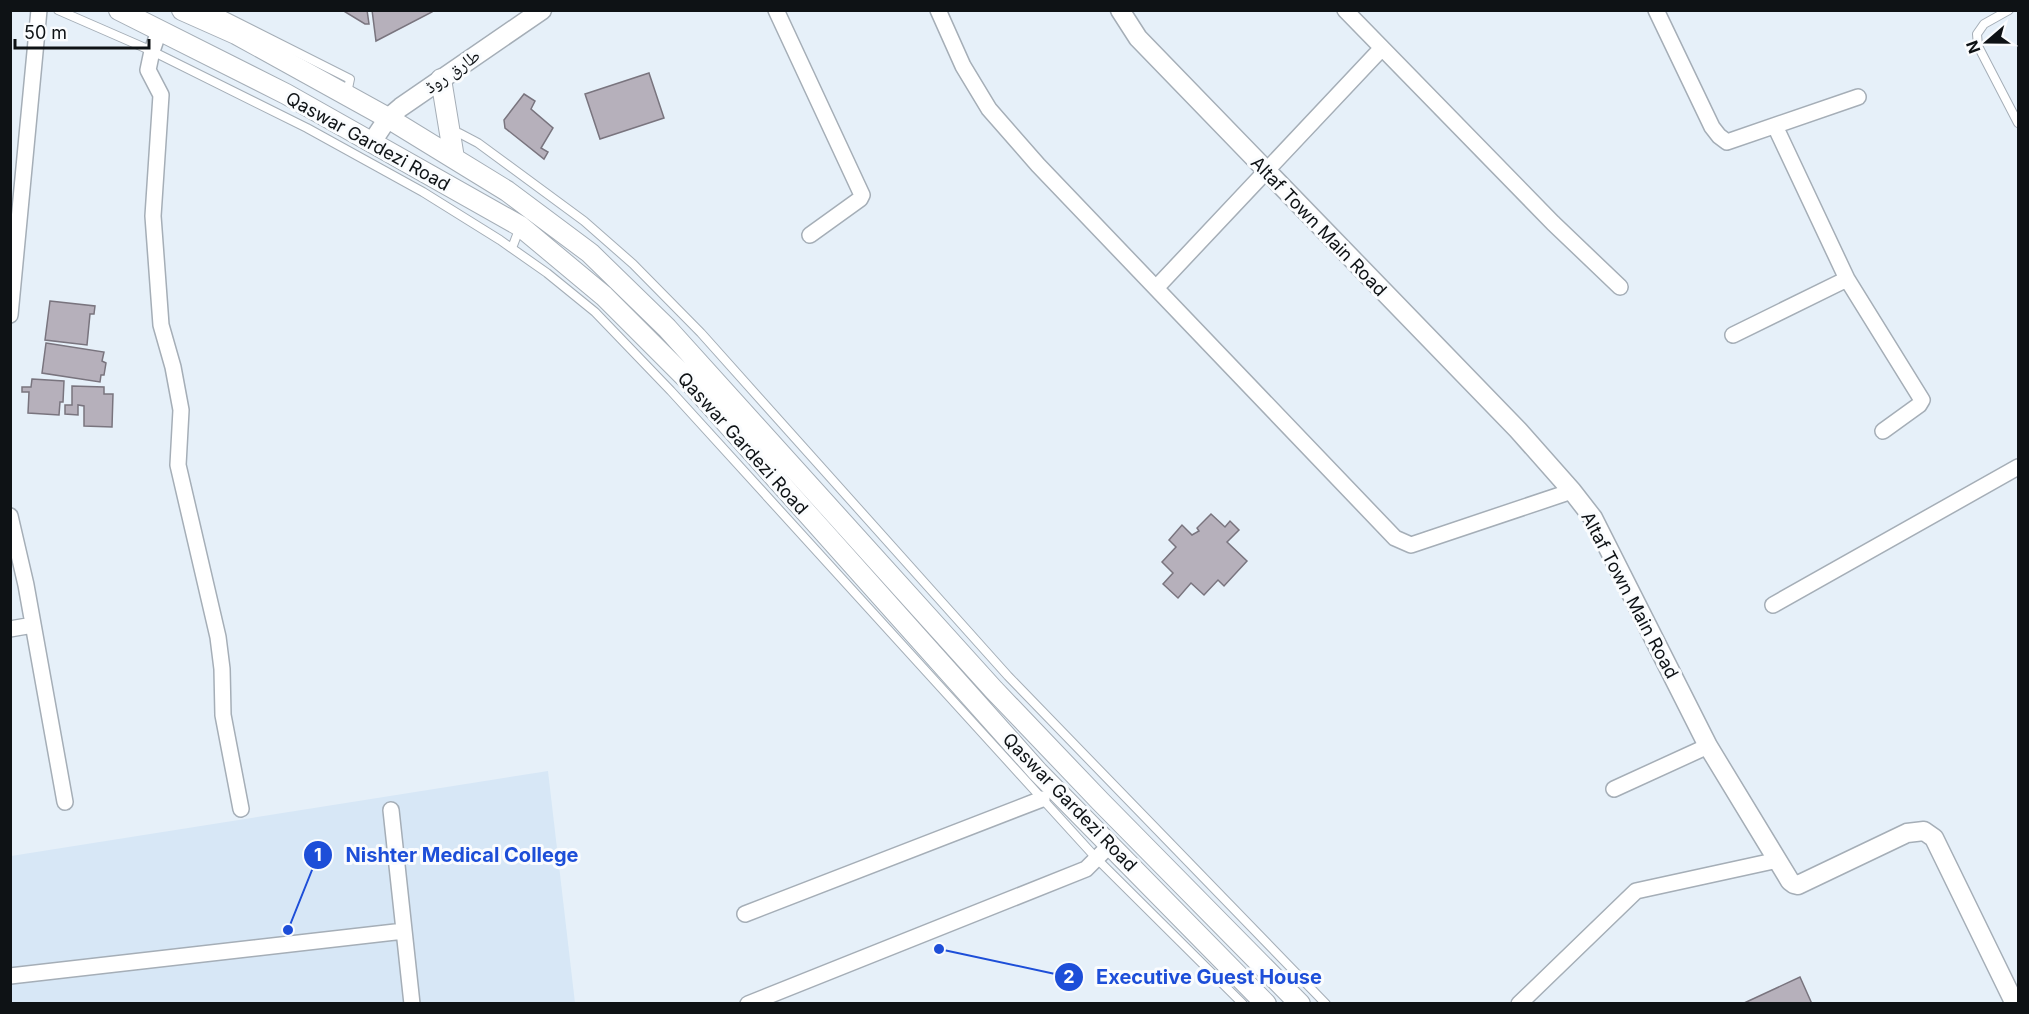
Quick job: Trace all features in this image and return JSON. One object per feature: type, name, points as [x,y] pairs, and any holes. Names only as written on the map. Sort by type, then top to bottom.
[{"type":"main road","name":"Qaswar Gardezi Road","points":[[119,10],[286,94],[520,226],[604,296],[688,380],[1001,731],[1103,852],[1266,1004]]},
{"type":"main road","points":[[182,10],[236,34],[388,118],[516,198],[590,253],[674,336],[1001,683],[1101,802],[1300,1004]]},
{"type":"main road","points":[[441,79],[454,158]]},
{"type":"street","points":[[10,315],[39,10]]},
{"type":"street","name":"طارق روڈ","points":[[372,142],[388,118],[542,10]]},
{"type":"street","points":[[776,10],[862,195],[860,199],[810,235]]},
{"type":"street","points":[[938,10],[963,66],[989,109],[1038,165],[1395,538],[1411,545],[1572,491]]},
{"type":"street","name":"Altaf Town Main Road","points":[[1120,10],[1138,38],[1518,430],[1593,518],[1708,746],[1791,881],[1798,885],[1907,833],[1924,831],[1934,838],[2015,1004]]},
{"type":"street","points":[[1345,10],[1553,223],[1620,287]]},
{"type":"street","points":[[1656,10],[1719,136],[1727,142],[1858,97]]},
{"type":"street","points":[[159,31],[148,70],[161,95],[153,216],[161,325],[173,367],[181,410],[178,465],[218,637],[222,669],[223,715],[241,809]]},
{"type":"street","points":[[1156,288],[1382,48]]},
{"type":"street","points":[[1775,126],[1847,279],[1922,400],[1919,405],[1882,431]]},
{"type":"street","points":[[1733,335],[1847,279]]},
{"type":"street","points":[[1773,605],[2019,468]]},
{"type":"street","points":[[10,516],[33,625],[64,802]]},
{"type":"street","points":[[10,629],[33,625]]},
{"type":"street","points":[[1614,789],[1708,746]]},
{"type":"street","points":[[745,914],[1042,799]]},
{"type":"street","points":[[391,810],[412,1004]]},
{"type":"street","points":[[748,1004],[1086,869],[1103,852]]},
{"type":"street","points":[[1519,1004],[1636,891],[1778,860]]},
{"type":"street","points":[[10,976],[404,931]]},
{"type":"lane","points":[[57,10],[152,51],[308,128],[423,192],[512,248],[595,312],[671,391],[1042,799],[1103,852],[1243,1004]]},
{"type":"lane","points":[[213,10],[350,79],[346,95]]},
{"type":"lane","points":[[2009,10],[1984,24],[1977,34],[1978,46],[2019,123]]},
{"type":"lane","points":[[450,135],[459,133],[478,143],[584,221],[633,264],[701,333],[1001,683],[1114,787],[1326,1004]]},
{"type":"lane","points":[[512,248],[520,226]]},
{"type":"lane","points":[[1101,802],[1114,787]]},
{"type":"shaded area","points":[[548,771],[575,1003],[11,1004],[11,856]]},
{"type":"building","points":[[342,10],[367,10],[369,24],[365,24]]},
{"type":"building","points":[[372,10],[431,10],[432,12],[376,41]]},
{"type":"building","points":[[649,73],[664,118],[600,139],[585,94]]},
{"type":"building","points":[[524,94],[535,101],[531,109],[553,128],[541,148],[548,152],[544,159],[505,128],[504,120]]},
{"type":"building","points":[[50,301],[95,306],[94,314],[90,314],[87,345],[45,340]]},
{"type":"building","points":[[46,343],[104,352],[102,361],[106,363],[100,382],[42,373]]},
{"type":"building","points":[[32,379],[64,381],[63,402],[60,402],[59,415],[28,413],[29,392],[22,392],[22,387],[31,387]]},
{"type":"building","points":[[72,386],[104,387],[104,394],[113,394],[112,427],[84,426],[84,406],[78,405],[78,415],[65,414],[65,405],[72,405]]},
{"type":"building","points":[[1211,514],[1225,527],[1230,521],[1239,530],[1227,542],[1247,561],[1224,586],[1218,580],[1204,595],[1191,583],[1178,598],[1163,584],[1173,573],[1162,562],[1176,547],[1169,540],[1182,525],[1192,535],[1199,531],[1197,528]]},
{"type":"building","points":[[1800,977],[1812,1004],[1742,1004]]},
{"type":"place","name":"Nishter Medical College","points":[[288,930]]},
{"type":"place","name":"Executive Guest House","points":[[939,949]]}]
